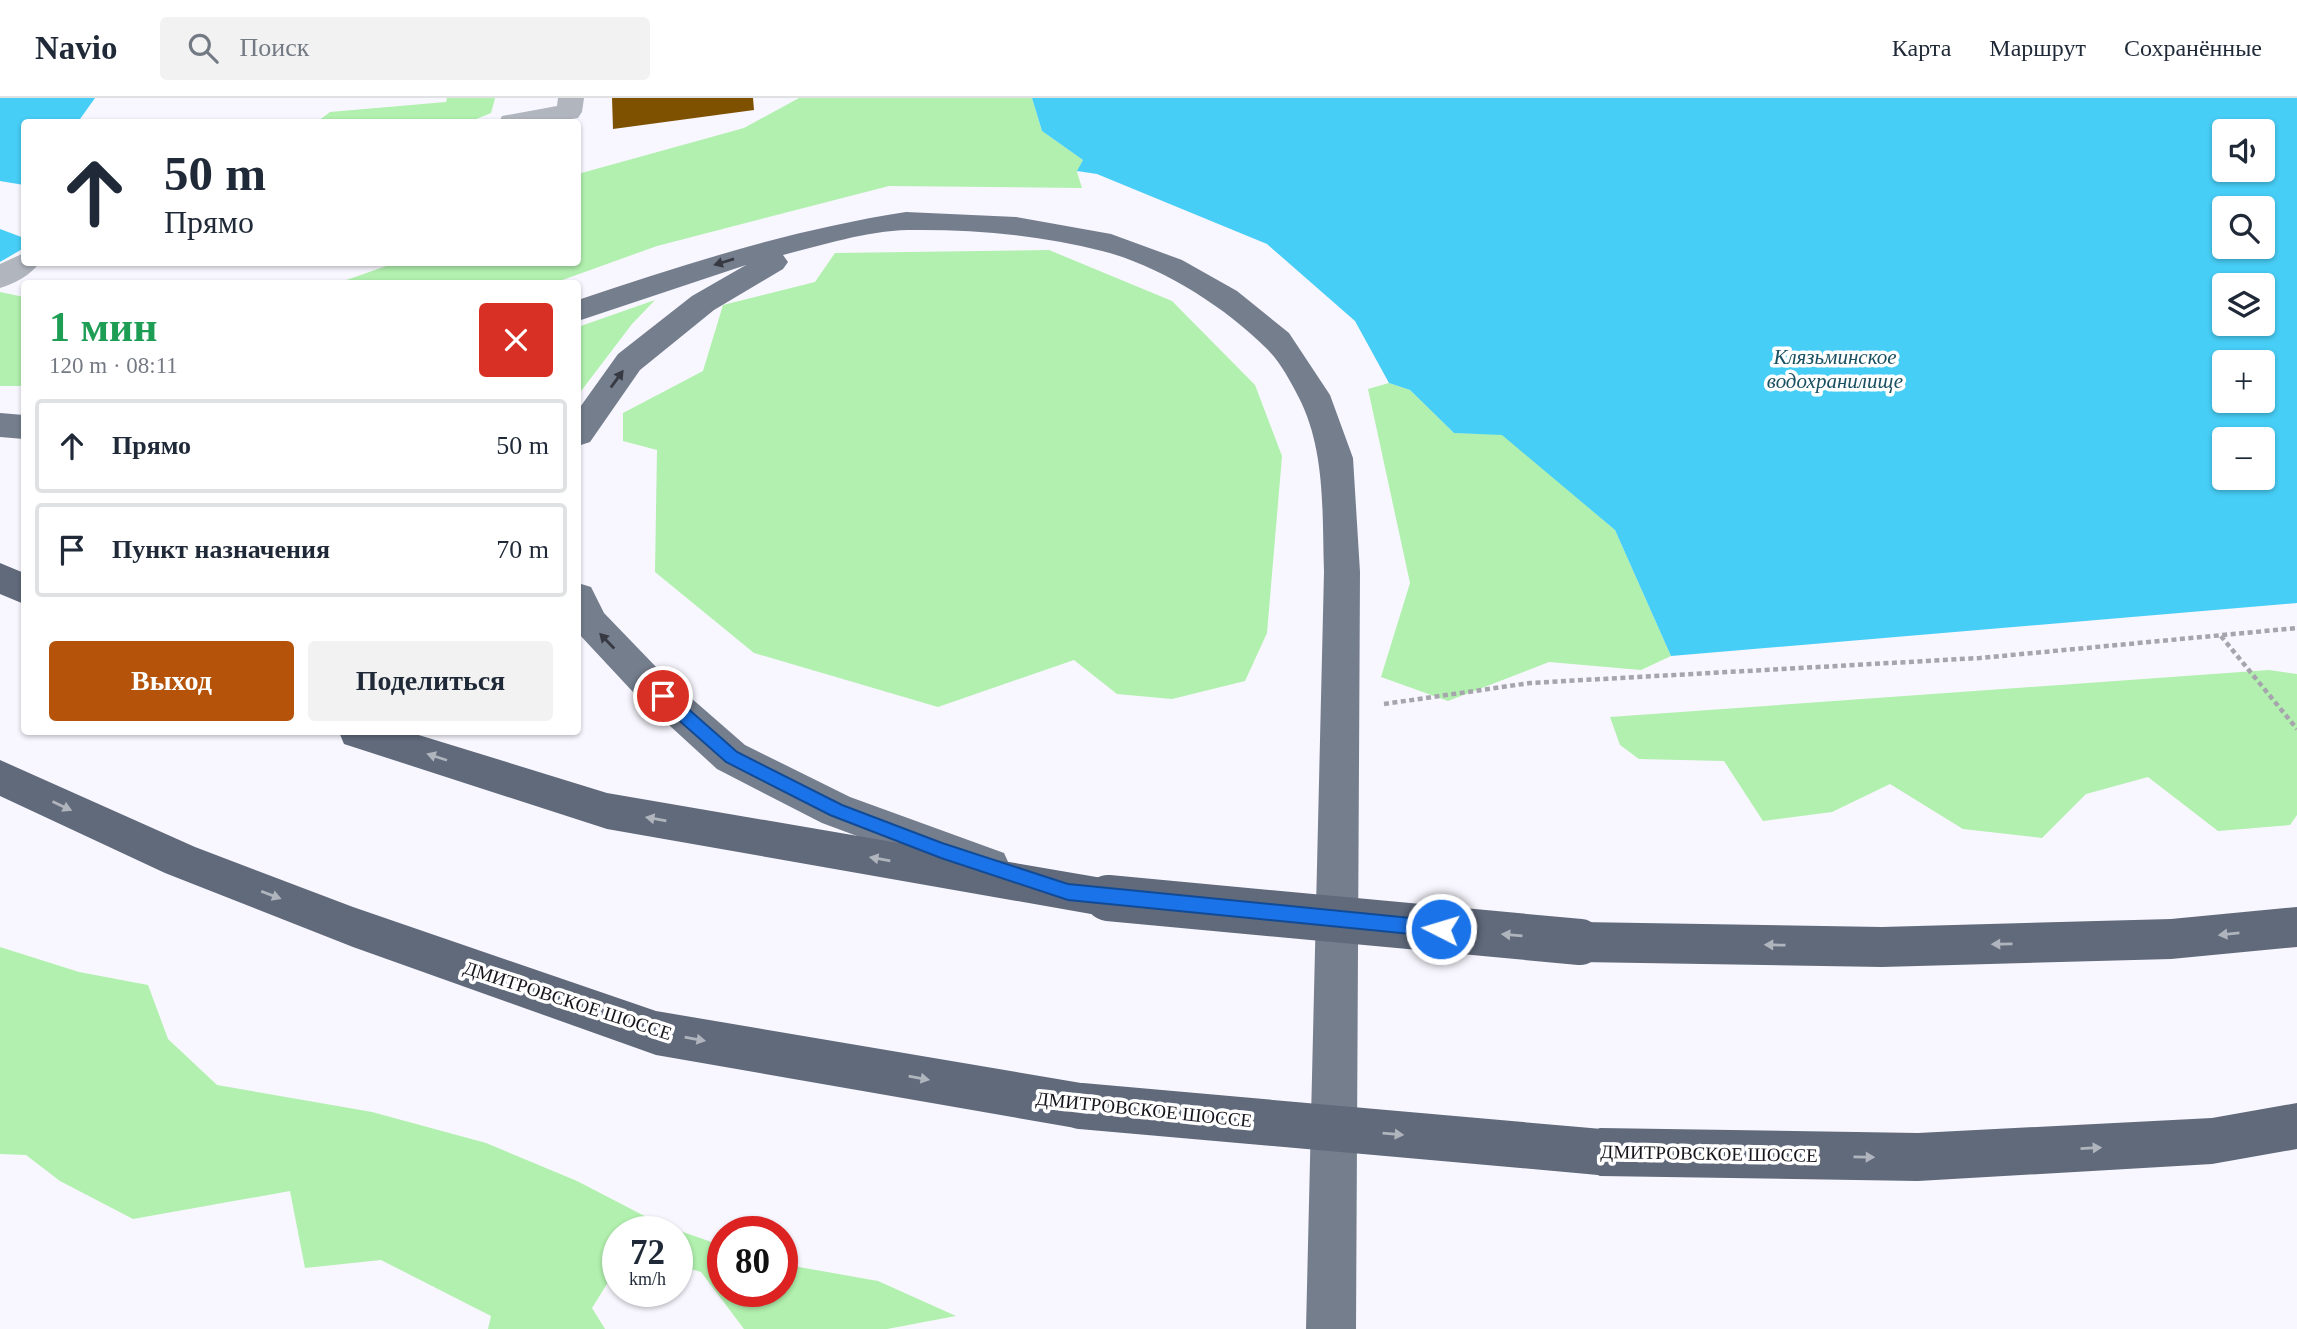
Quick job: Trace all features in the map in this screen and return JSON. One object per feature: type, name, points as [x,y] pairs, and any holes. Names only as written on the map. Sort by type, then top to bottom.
[{"type":"highway","points":[[0,576],[21,588]]},
{"type":"highway","points":[[367,735],[607,811],[1088,895],[1580,942],[1882,947],[2171,939],[2297,927]]},
{"type":"highway","name":"ДМИТРОВСКОЕ ШОССЕ","points":[[0,777],[180,860],[353,927],[656,1033],[1082,1106],[1600,1152],[1918,1157],[2212,1141],[2297,1126]]},
{"type":"main road","points":[[581,311],[724,261],[837,232],[906,221],[1016,226],[1111,243],[1171,267],[1226,298],[1278,341],[1314,395],[1336,458],[1342,572],[1331,1329]]},
{"type":"main road","points":[[581,430],[629,362],[703,303],[767,265],[837,232]]},
{"type":"main road","points":[[0,425],[21,427]]},
{"type":"main road","points":[[581,604],[590,623],[646,681],[732,757],[836,810],[941,850],[1088,895]]},
{"type":"lane","points":[[529,119],[569,112],[571,98]]},
{"type":"lane","points":[[0,278],[21,265]]},
{"type":"path","points":[[1339,711],[1531,683],[1980,658],[2294,628]]},
{"type":"path","points":[[2221,635],[2297,729]]},
{"type":"green space","points":[[447,98],[495,98],[491,113],[476,119],[321,119],[330,112],[446,102]]},
{"type":"green space","points":[[799,98],[1032,98],[1042,131],[1083,160],[1077,172],[1082,188],[889,186],[657,246],[562,280],[346,280],[386,266],[581,266],[581,173],[744,128]]},
{"type":"green space","points":[[1049,250],[1172,301],[1255,385],[1282,456],[1267,633],[1245,681],[1172,699],[1117,694],[1074,660],[938,707],[754,653],[655,572],[657,450],[623,441],[623,413],[703,371],[723,305],[815,282],[835,253]]},
{"type":"green space","points":[[0,292],[21,296],[21,386],[0,386]]},
{"type":"green space","points":[[655,300],[632,324],[581,391],[581,326]]},
{"type":"green space","points":[[1389,383],[1410,390],[1454,433],[1502,434],[1615,530],[1671,656],[1641,670],[1549,662],[1448,701],[1381,677],[1410,583],[1368,389]]},
{"type":"green space","points":[[2269,670],[2297,674],[2297,815],[2290,825],[2218,831],[2148,777],[2086,794],[2042,838],[1963,829],[1890,784],[1832,812],[1763,821],[1724,761],[1639,759],[1620,745],[1610,717]]},
{"type":"green space","points":[[0,947],[79,972],[148,985],[168,1039],[217,1085],[372,1112],[486,1143],[577,1181],[645,1216],[602,1216],[602,1292],[592,1308],[605,1329],[488,1329],[491,1316],[381,1260],[305,1268],[290,1191],[133,1219],[60,1181],[26,1155],[0,1154]]},
{"type":"green space","points":[[693,1236],[707,1240],[707,1280],[701,1272],[693,1270]]},
{"type":"green space","points":[[798,1267],[878,1281],[956,1316],[887,1329],[744,1329],[727,1307],[798,1307]]},
{"type":"water","points":[[0,98],[95,98],[80,119],[21,119],[21,184],[0,181]]},
{"type":"water","name":"Клязьминское водохранилище","points":[[1032,98],[2297,98],[2297,603],[1671,656],[1615,530],[1502,435],[1454,433],[1410,390],[1389,383],[1355,321],[1267,244],[1097,174],[1077,171],[1083,160],[1042,131]]},
{"type":"water","points":[[0,229],[21,237],[21,250],[0,262]]},
{"type":"building","points":[[612,98],[753,98],[754,110],[613,129]]},
{"type":"route","points":[[663,696],[732,757],[836,810],[941,850],[1068,892],[1441,929]]}]
